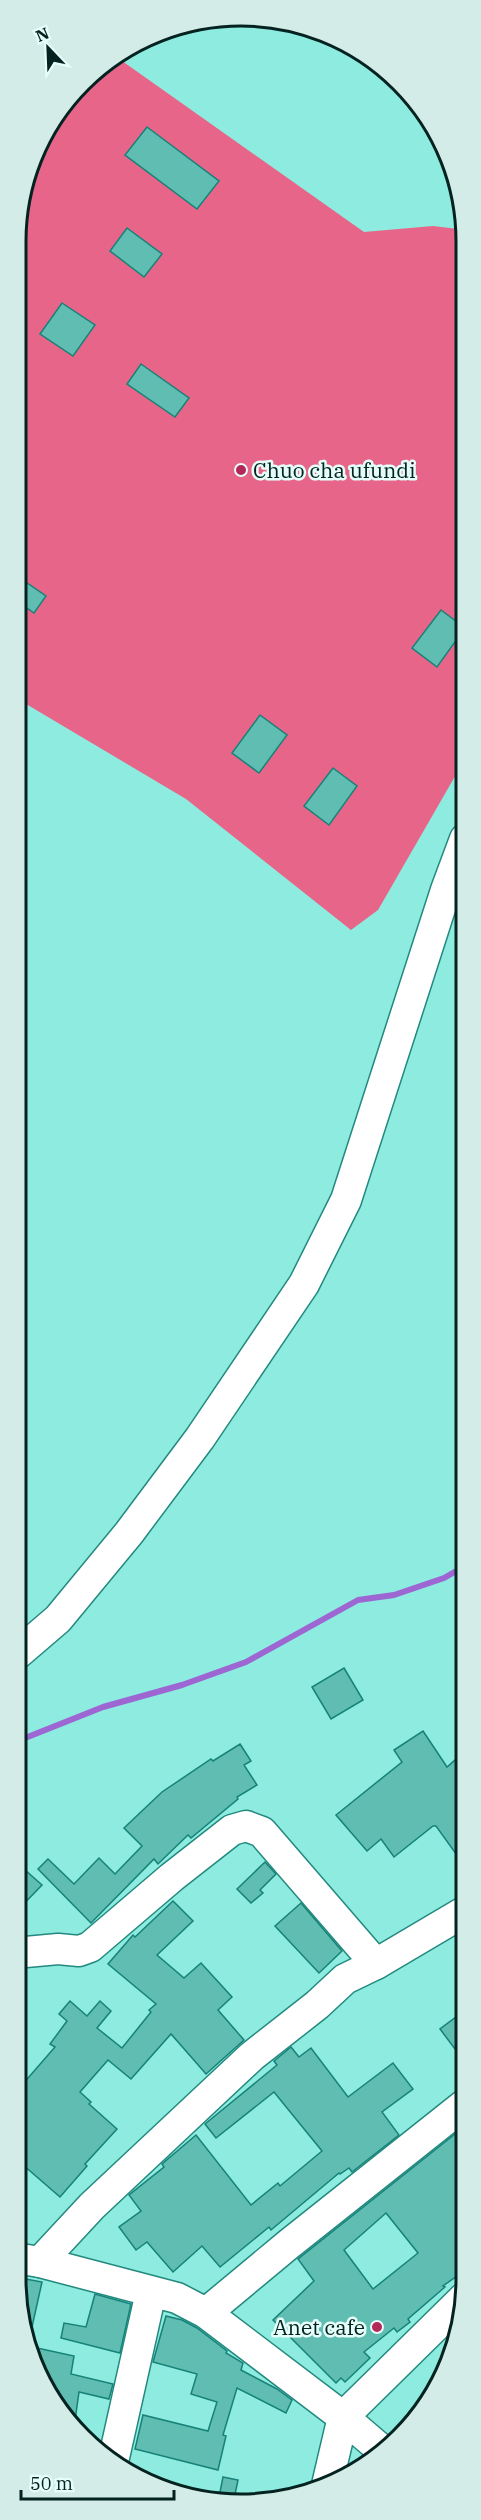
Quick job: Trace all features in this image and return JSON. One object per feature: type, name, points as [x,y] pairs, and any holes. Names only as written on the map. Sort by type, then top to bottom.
[{"type":"street","points":[[26,1646],[58,1619],[129,1533],[201,1438],[304,1284],[346,1200],[456,863]]},
{"type":"street","points":[[26,1952],[58,1949],[79,1951],[90,1947],[172,1876],[232,1830],[246,1826],[262,1832],[376,1964]]},
{"type":"street","points":[[28,2260],[92,2206],[252,2056],[317,2005],[345,1979],[376,1964],[456,1917]]},
{"type":"street","points":[[206,2313],[456,2111]]},
{"type":"street","points":[[28,2260],[177,2298],[206,2313],[343,2417],[376,2446]]},
{"type":"street","points":[[115,2454],[151,2292]]},
{"type":"street","points":[[329,2475],[343,2417],[454,2308]]},
{"type":"shaded area","name":"Chuo cha ufundi","points":[[122,61],[364,232],[433,226],[455,229],[456,775],[378,910],[351,930],[186,799],[26,704],[27,212],[37,171],[54,133],[88,88]]},
{"type":"building","points":[[147,127],[219,181],[197,209],[125,155]]},
{"type":"building","points":[[127,228],[162,254],[144,277],[110,251]]},
{"type":"building","points":[[62,303],[95,325],[73,356],[40,334]]},
{"type":"building","points":[[141,364],[189,398],[175,417],[127,384]]},
{"type":"building","points":[[26,582],[46,596],[34,613],[26,607]]},
{"type":"building","points":[[441,610],[456,621],[456,641],[437,667],[412,648]]},
{"type":"building","points":[[260,715],[287,735],[259,773],[232,753]]},
{"type":"building","points":[[333,768],[357,786],[329,825],[304,806]]},
{"type":"building","points":[[344,1668],[363,1700],[331,1719],[312,1687]]},
{"type":"building","points":[[423,1731],[447,1767],[456,1759],[456,1854],[436,1826],[394,1857],[381,1839],[367,1851],[336,1815],[402,1762],[394,1750]]},
{"type":"building","points":[[240,1744],[251,1761],[244,1765],[257,1785],[237,1797],[238,1799],[191,1838],[188,1835],[158,1864],[154,1859],[91,1923],[38,1869],[48,1859],[74,1884],[99,1858],[115,1874],[142,1846],[124,1828],[162,1792],[211,1759],[213,1761]]},
{"type":"building","points":[[265,1862],[276,1874],[260,1890],[263,1893],[251,1903],[237,1889]]},
{"type":"building","points":[[26,1871],[42,1885],[26,1902]]},
{"type":"building","points":[[173,1901],[193,1921],[157,1955],[184,1978],[201,1963],[232,1997],[218,2010],[244,2040],[206,2074],[171,2034],[131,2079],[108,2060],[80,2092],[91,2102],[89,2104],[117,2129],[85,2164],[87,2166],[60,2197],[26,2168],[26,2080],[55,2047],[50,2044],[67,2021],[59,2014],[70,2001],[87,2016],[100,2001],[111,2011],[97,2028],[122,2048],[151,2012],[149,2010],[156,2004],[108,1964],[133,1935],[135,1937]]},
{"type":"building","points":[[301,1903],[342,1951],[319,1973],[275,1926]]},
{"type":"building","points":[[456,2017],[456,2050],[440,2029]]},
{"type":"building","points":[[291,2047],[299,2057],[311,2048],[348,2097],[393,2063],[413,2089],[382,2112],[399,2135],[352,2172],[349,2168],[339,2173],[271,2230],[269,2227],[220,2267],[202,2246],[173,2272],[147,2242],[136,2250],[119,2227],[141,2211],[129,2195],[164,2167],[162,2164],[196,2135],[251,2205],[278,2183],[280,2186],[322,2151],[274,2092],[216,2138],[205,2124],[277,2065],[274,2061]]},
{"type":"building","points":[[455,2134],[456,2277],[408,2319],[410,2322],[397,2332],[394,2328],[364,2352],[370,2358],[345,2382],[341,2378],[336,2383],[273,2320],[314,2281],[298,2259]],"holes":[[[386,2213],[418,2253],[373,2289],[344,2250]]]},
{"type":"building","points":[[26,2279],[42,2282],[32,2329],[27,2308]]},
{"type":"building","points":[[95,2294],[131,2304],[120,2353],[61,2338],[64,2323],[86,2327]]},
{"type":"building","points":[[166,2316],[182,2320],[197,2328],[227,2351],[226,2353],[243,2363],[241,2370],[277,2389],[292,2400],[286,2413],[237,2388],[223,2435],[226,2436],[218,2470],[135,2449],[143,2415],[208,2431],[217,2402],[191,2394],[197,2374],[153,2362]]},
{"type":"building","points":[[37,2348],[74,2356],[71,2374],[113,2384],[109,2399],[79,2392],[76,2417],[54,2387]]},
{"type":"building","points":[[223,2477],[238,2480],[235,2494],[220,2494]]},
{"type":"waterway","points":[[26,1738],[103,1707],[182,1685],[246,1662],[358,1600],[394,1595],[444,1578],[456,1571]]},
{"type":"place","name":"Chuo cha ufundi","points":[[241,470]]},
{"type":"place","name":"Anet cafe","points":[[377,2327]]}]
